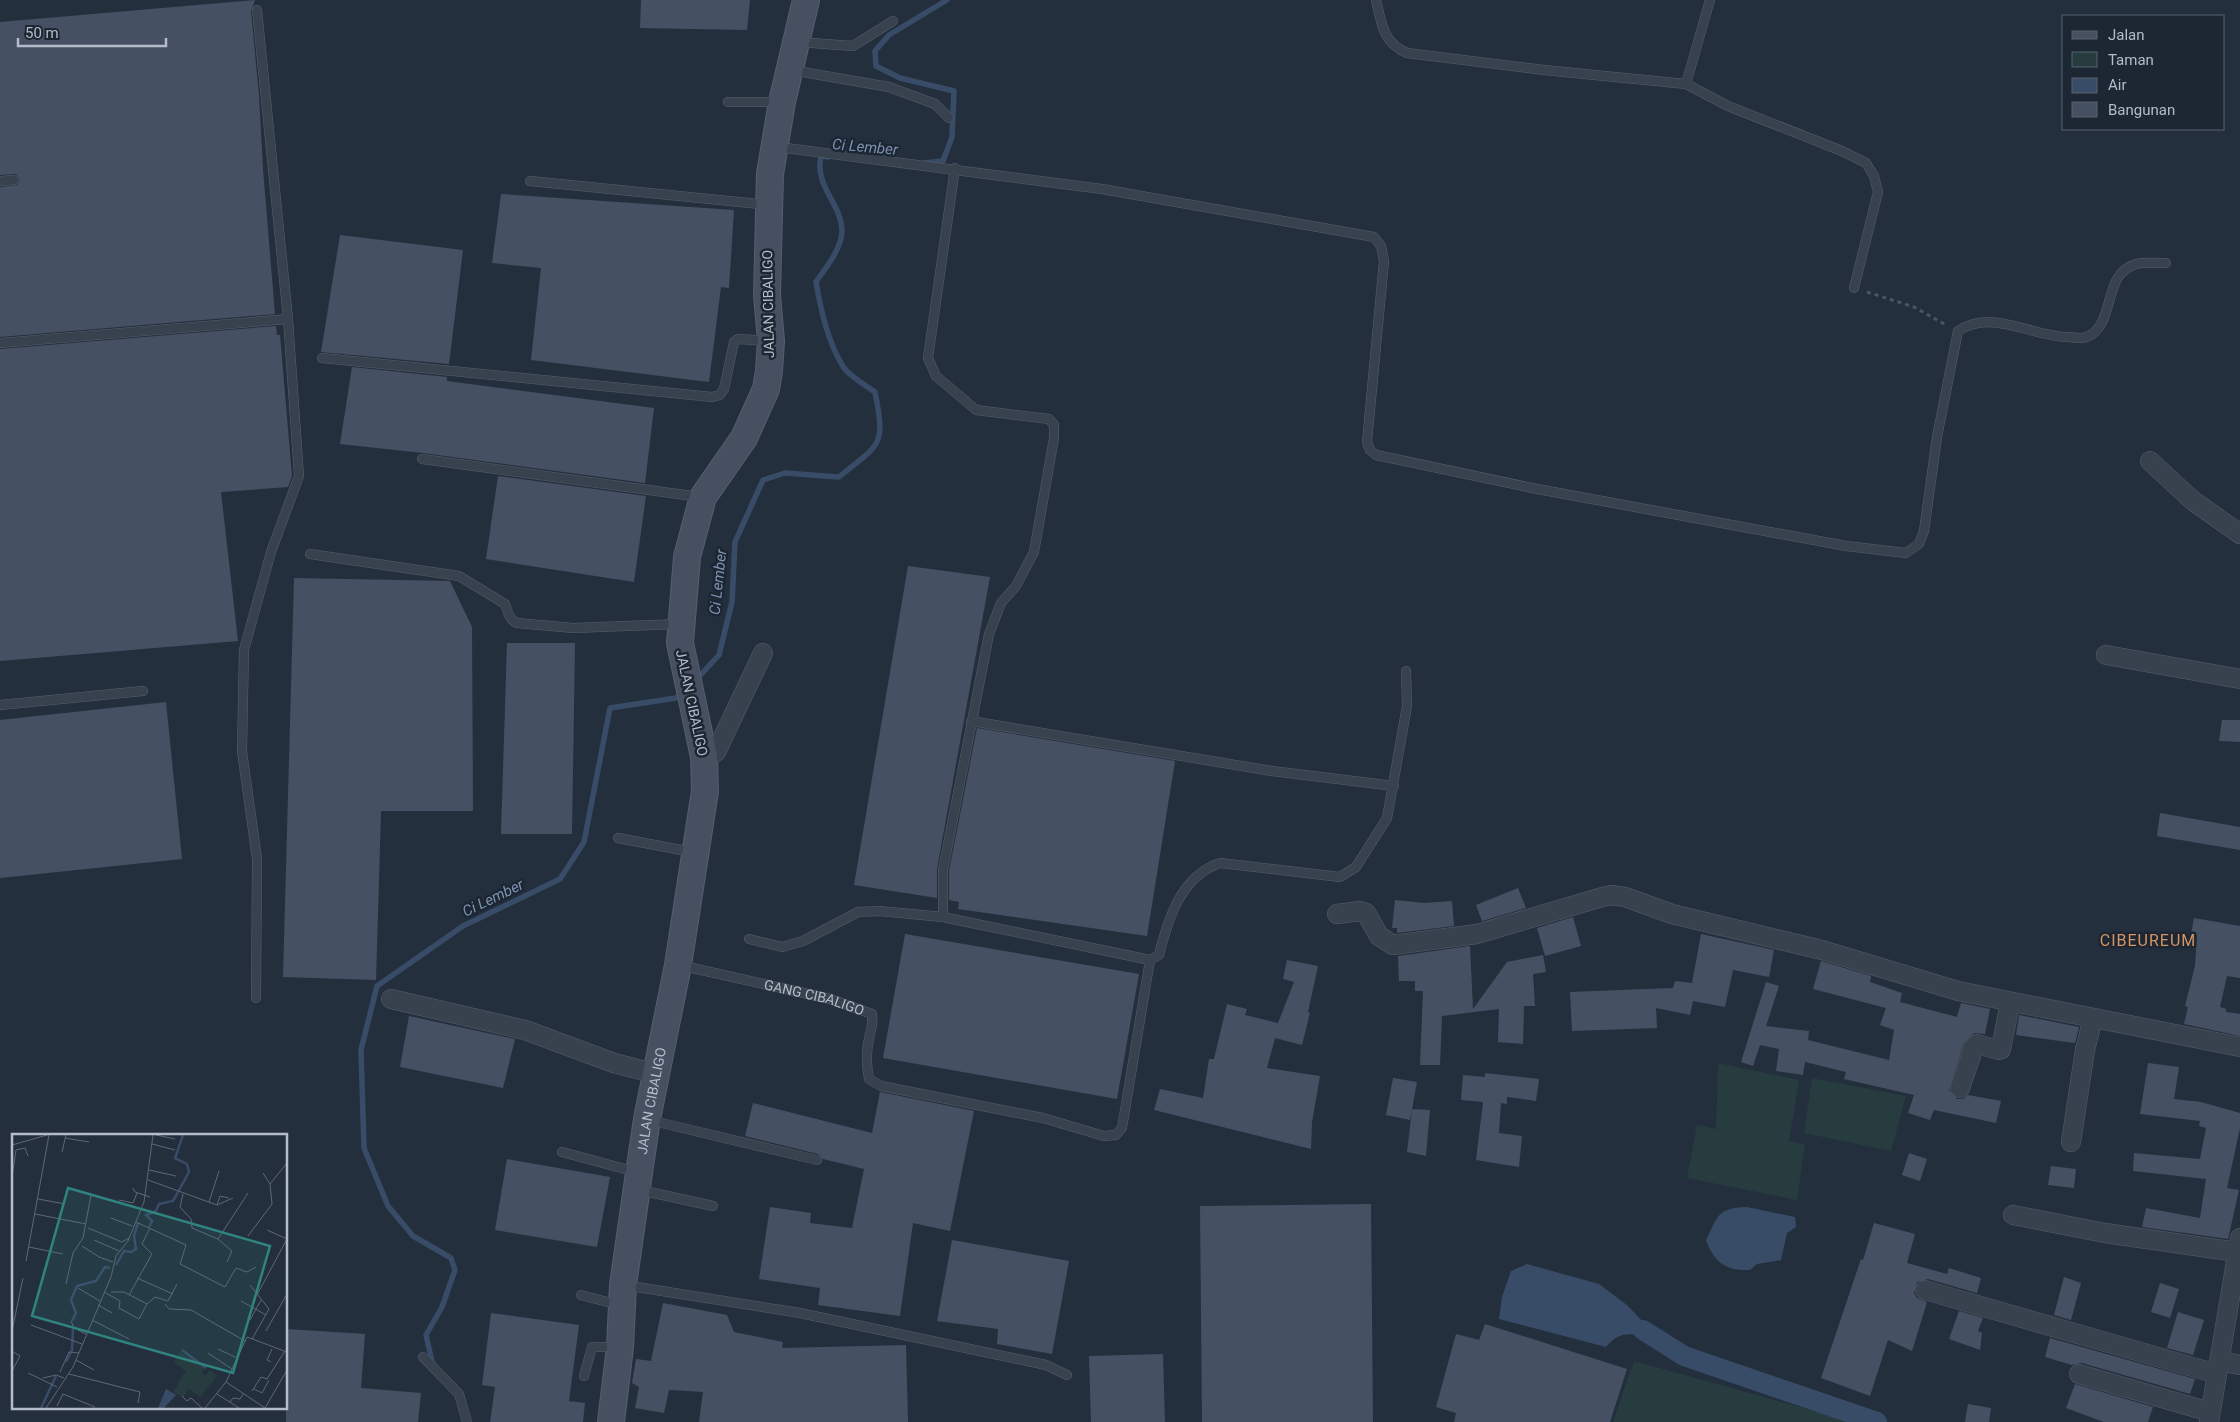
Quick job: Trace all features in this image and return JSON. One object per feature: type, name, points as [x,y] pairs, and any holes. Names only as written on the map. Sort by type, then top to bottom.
[{"type":"main road","name":"JALAN CIBALIGO","points":[[611,1422],[620,1347],[622,1295],[647,1119],[678,964],[705,791],[704,757],[680,643],[688,557],[703,497],[744,438],[757,411],[769,371],[771,341],[767,296],[768,204],[774,146],[782,102],[806,0]]},
{"type":"street","points":[[2150,461],[2192,500],[2240,534]]},
{"type":"street","points":[[704,757],[716,752],[763,653]]},
{"type":"street","points":[[2106,655],[2240,679]]},
{"type":"street","points":[[1337,914],[1360,911],[1366,913],[1379,936],[1393,944],[1477,934],[1599,898],[1611,896],[1625,897],[1672,914],[1822,950],[1958,991],[2010,1003],[2240,1046]]},
{"type":"street","points":[[391,999],[526,1030],[614,1063],[657,1074]]},
{"type":"street","points":[[1960,1088],[1974,1047],[1977,1044],[1998,1050],[2001,1049],[2010,1003]]},
{"type":"street","points":[[2071,1142],[2085,1050],[2093,1018]]},
{"type":"street","points":[[2013,1215],[2105,1233],[2239,1245],[2209,1417],[2080,1374]]},
{"type":"street","points":[[1925,1290],[2218,1368],[2240,1365]]},
{"type":"lane","points":[[1376,0],[1384,33],[1393,47],[1407,53],[1544,70],[1686,84],[1728,106],[1842,150],[1866,162],[1874,176],[1878,192],[1854,288]]},
{"type":"lane","points":[[1686,84],[1710,0]]},
{"type":"lane","points":[[256,998],[257,859],[242,751],[244,650],[271,552],[299,476],[288,319],[258,10]]},
{"type":"lane","points":[[796,42],[814,45],[853,46],[893,21]]},
{"type":"lane","points":[[789,70],[889,87],[935,104],[949,118]]},
{"type":"lane","points":[[728,102],[782,102]]},
{"type":"lane","points":[[774,146],[955,168],[1102,189],[1374,237],[1381,246],[1384,261],[1367,442],[1370,450],[1376,455],[1532,488],[1846,546],[1906,553],[1919,544],[1924,531],[1937,437],[1958,331],[1977,321],[2063,337],[2085,338],[2096,333],[2102,322],[2115,280],[2135,264],[2166,263]]},
{"type":"lane","points":[[942,918],[943,870],[994,617],[1001,603],[1016,586],[1034,552],[1054,438],[1054,425],[1043,418],[976,410],[936,376],[928,358],[955,168]]},
{"type":"lane","points":[[0,181],[14,180]]},
{"type":"lane","points":[[530,181],[768,204]]},
{"type":"lane","points":[[0,343],[288,319]]},
{"type":"lane","points":[[322,358],[712,398],[720,395],[724,389],[734,342],[738,340],[771,341]]},
{"type":"lane","points":[[422,459],[703,497]]},
{"type":"lane","points":[[310,554],[459,576],[505,604],[512,622],[517,623],[573,628],[681,624]]},
{"type":"lane","points":[[749,939],[782,947],[803,941],[858,912],[879,911],[942,918],[1150,960],[1159,955],[1176,905],[1193,878],[1208,867],[1220,863],[1340,877],[1356,866],[1387,818],[1394,786],[1406,706],[1406,671]]},
{"type":"lane","points":[[0,705],[143,692]]},
{"type":"lane","points":[[972,721],[1272,771],[1394,786]]},
{"type":"lane","points":[[618,838],[695,852]]},
{"type":"lane","name":"GANG CIBALIGO","points":[[678,964],[830,999],[872,1014],[873,1024],[866,1063],[868,1079],[881,1086],[1043,1118],[1104,1136],[1116,1135],[1122,1128],[1150,960]]},
{"type":"lane","points":[[647,1119],[817,1160]]},
{"type":"lane","points":[[562,1152],[638,1181],[713,1206]]},
{"type":"lane","points":[[581,1295],[622,1295],[647,1290],[800,1312],[1046,1365],[1067,1375]]},
{"type":"lane","points":[[584,1376],[592,1347],[620,1347]]},
{"type":"lane","points":[[423,1357],[459,1394],[467,1422]]},
{"type":"path","points":[[1854,288],[1914,306],[1958,331]]},
{"type":"green space","points":[[1718,1063],[1799,1080],[1789,1141],[1805,1144],[1797,1200],[1687,1178],[1697,1125],[1716,1129]]},
{"type":"green space","points":[[1812,1078],[1906,1096],[1891,1151],[1804,1133]]},
{"type":"green space","points":[[1634,1361],[1854,1422],[1613,1422]]},
{"type":"water","points":[[1747,1207],[1795,1217],[1796,1227],[1787,1233],[1781,1260],[1757,1264],[1750,1270],[1742,1270],[1728,1267],[1717,1260],[1706,1240],[1716,1219],[1720,1215],[1730,1209]]},
{"type":"water","points":[[1527,1264],[1599,1284],[1627,1305],[1646,1325],[1640,1335],[1621,1335],[1606,1347],[1499,1319],[1502,1297],[1511,1271]]},
{"type":"building","points":[[255,0],[251,11],[275,314],[0,337],[0,187],[17,185],[20,180],[16,174],[0,175],[0,22]]},
{"type":"building","points":[[641,0],[750,0],[747,30],[640,28]]},
{"type":"building","points":[[501,194],[734,210],[729,288],[721,287],[709,382],[531,360],[541,268],[492,263]]},
{"type":"building","points":[[340,235],[463,250],[449,364],[321,352]]},
{"type":"building","points":[[276,326],[277,335],[280,335],[292,476],[288,487],[221,492],[238,641],[0,661],[0,349]]},
{"type":"building","points":[[352,367],[447,377],[447,381],[654,408],[645,483],[423,453],[340,444]]},
{"type":"building","points":[[498,476],[646,496],[634,582],[486,559]]},
{"type":"building","points":[[908,566],[990,577],[937,869],[937,898],[854,885]]},
{"type":"building","points":[[294,578],[450,581],[472,627],[473,811],[381,811],[376,980],[283,977]]},
{"type":"building","points":[[507,643],[575,643],[572,834],[501,834]]},
{"type":"building","points":[[166,702],[182,859],[0,878],[0,720]]},
{"type":"building","points":[[2222,720],[2240,720],[2240,742],[2219,741]]},
{"type":"building","points":[[977,728],[1175,761],[1147,936],[958,909],[959,902],[949,900],[949,871]]},
{"type":"building","points":[[2160,813],[2240,827],[2240,850],[2157,836]]},
{"type":"building","points":[[1518,888],[1526,908],[1482,921],[1476,905]]},
{"type":"building","points":[[1395,900],[1424,903],[1452,901],[1454,926],[1397,933],[1397,928],[1392,928]]},
{"type":"building","points":[[1573,917],[1581,946],[1545,956],[1537,928]]},
{"type":"building","points":[[2194,918],[2240,926],[2240,978],[2227,976],[2220,1007],[2226,1009],[2226,1012],[2240,1014],[2240,1036],[2184,1024],[2188,1007],[2185,1006],[2195,966],[2197,935],[2191,934]]},
{"type":"building","points":[[905,934],[1139,974],[1117,1099],[883,1058]]},
{"type":"building","points":[[1701,934],[1774,950],[1769,977],[1733,970],[1725,1007],[1693,1001],[1690,1015],[1656,1008],[1657,1028],[1572,1031],[1570,992],[1673,988],[1675,981],[1692,983]]},
{"type":"building","points":[[1470,946],[1473,1009],[1507,962],[1543,955],[1546,972],[1533,974],[1535,1006],[1524,1006],[1523,1044],[1498,1042],[1499,1009],[1442,1016],[1440,1065],[1420,1065],[1423,991],[1415,991],[1415,981],[1399,981],[1398,956]]},
{"type":"building","points":[[1287,960],[1318,966],[1308,1012],[1310,1013],[1302,1045],[1275,1038],[1267,1068],[1320,1076],[1312,1122],[1311,1149],[1154,1110],[1160,1089],[1203,1098],[1209,1059],[1214,1059],[1227,1004],[1247,1009],[1245,1015],[1278,1023],[1294,982],[1283,979]]},
{"type":"building","points":[[1821,961],[1871,976],[1870,982],[1902,993],[1900,1002],[1957,1017],[1961,1003],[1990,1009],[1985,1034],[1974,1033],[1964,1043],[1949,1090],[1957,1099],[1963,1099],[1968,1095],[2001,1101],[1996,1123],[1934,1110],[1930,1120],[1908,1113],[1914,1095],[1844,1079],[1846,1072],[1805,1062],[1803,1075],[1776,1071],[1779,1049],[1760,1045],[1753,1066],[1741,1062],[1766,982],[1779,986],[1766,1026],[1809,1031],[1808,1040],[1889,1060],[1894,1030],[1880,1025],[1886,1008],[1813,989]]},
{"type":"building","points":[[2019,1015],[2079,1027],[2075,1043],[2016,1035]]},
{"type":"building","points":[[409,1016],[515,1039],[503,1088],[400,1067]]},
{"type":"building","points":[[2148,1063],[2179,1067],[2174,1099],[2201,1102],[2240,1113],[2240,1128],[2227,1188],[2239,1190],[2228,1239],[2142,1227],[2146,1208],[2200,1218],[2206,1179],[2133,1171],[2134,1153],[2200,1159],[2206,1128],[2199,1126],[2200,1121],[2140,1114]]},
{"type":"building","points":[[1485,1073],[1539,1079],[1536,1101],[1507,1097],[1507,1104],[1501,1103],[1499,1133],[1522,1136],[1519,1167],[1476,1160],[1483,1102],[1461,1100],[1463,1075],[1485,1077]]},
{"type":"building","points":[[1393,1078],[1417,1082],[1410,1120],[1386,1115]]},
{"type":"building","points":[[880,1092],[974,1111],[950,1231],[913,1223],[900,1316],[818,1305],[820,1288],[759,1279],[770,1207],[811,1213],[810,1223],[852,1228],[864,1169],[823,1159],[818,1154],[745,1136],[753,1103],[872,1133]]},
{"type":"building","points":[[1412,1109],[1430,1110],[1426,1156],[1407,1152]]},
{"type":"building","points":[[1909,1153],[1927,1159],[1920,1181],[1902,1175]]},
{"type":"building","points":[[507,1159],[610,1177],[597,1247],[495,1230]]},
{"type":"building","points":[[2051,1166],[2076,1169],[2074,1188],[2048,1185]]},
{"type":"building","points":[[1371,1204],[1373,1422],[1202,1422],[1200,1206]]},
{"type":"building","points":[[1874,1223],[1915,1234],[1907,1263],[1947,1274],[1949,1268],[1981,1278],[1977,1293],[1928,1279],[1917,1282],[1914,1293],[1917,1298],[1927,1302],[1912,1351],[1888,1340],[1870,1396],[1821,1378],[1861,1259],[1863,1260]]},
{"type":"building","points":[[952,1240],[1069,1261],[1052,1354],[997,1344],[998,1329],[937,1321]]},
{"type":"building","points":[[2064,1277],[2081,1283],[2071,1320],[2054,1315]]},
{"type":"building","points":[[2160,1283],[2179,1289],[2170,1318],[2151,1312]]},
{"type":"building","points":[[663,1303],[727,1315],[734,1332],[783,1342],[782,1348],[906,1345],[908,1422],[699,1422],[703,1392],[669,1390],[664,1413],[635,1408],[639,1387],[632,1383],[636,1359],[651,1361]]},
{"type":"building","points":[[1959,1311],[1983,1318],[1978,1331],[1982,1333],[1980,1350],[1949,1339]]},
{"type":"building","points":[[2178,1312],[2204,1320],[2193,1355],[2167,1348]]},
{"type":"building","points":[[491,1313],[579,1325],[569,1401],[585,1403],[583,1422],[490,1422],[495,1387],[482,1385]]},
{"type":"building","points":[[1485,1324],[1627,1369],[1610,1422],[1454,1422],[1456,1413],[1436,1407],[1456,1334],[1479,1340]]},
{"type":"building","points":[[288,1329],[365,1334],[361,1388],[421,1393],[418,1422],[286,1422],[286,1410],[288,1410]]},
{"type":"building","points":[[2050,1338],[2195,1379],[2190,1394],[2082,1363],[2072,1365],[2045,1357]]},
{"type":"building","points":[[1163,1354],[1165,1422],[1091,1422],[1089,1356]]},
{"type":"building","points":[[2075,1384],[2153,1407],[2148,1422],[2104,1422],[2066,1408]]},
{"type":"building","points":[[1968,1404],[1991,1408],[1989,1422],[1965,1422]]},
{"type":"waterway","name":"Ci Lember","points":[[924,163],[943,161],[952,137],[954,91],[900,78],[876,66],[875,51],[889,35],[947,0]]},
{"type":"waterway","name":"Ci Lember","points":[[696,680],[719,655],[732,602],[735,542],[763,480],[785,473],[839,477],[871,450],[879,435],[880,424],[875,392],[850,375],[838,358],[826,326],[818,293],[816,282],[836,251],[842,230],[841,220],[821,176],[821,156],[828,157]]},
{"type":"waterway","name":"Ci Lember","points":[[433,1366],[426,1335],[442,1307],[455,1270],[451,1258],[413,1236],[388,1206],[364,1148],[361,1050],[377,986],[463,926],[560,879],[584,842],[610,708],[676,698],[682,693]]},
{"type":"waterway","points":[[1643,1330],[1684,1356],[1877,1422]]},
{"type":"district","name":"CIBEUREUM","points":[[2148,940]]}]
